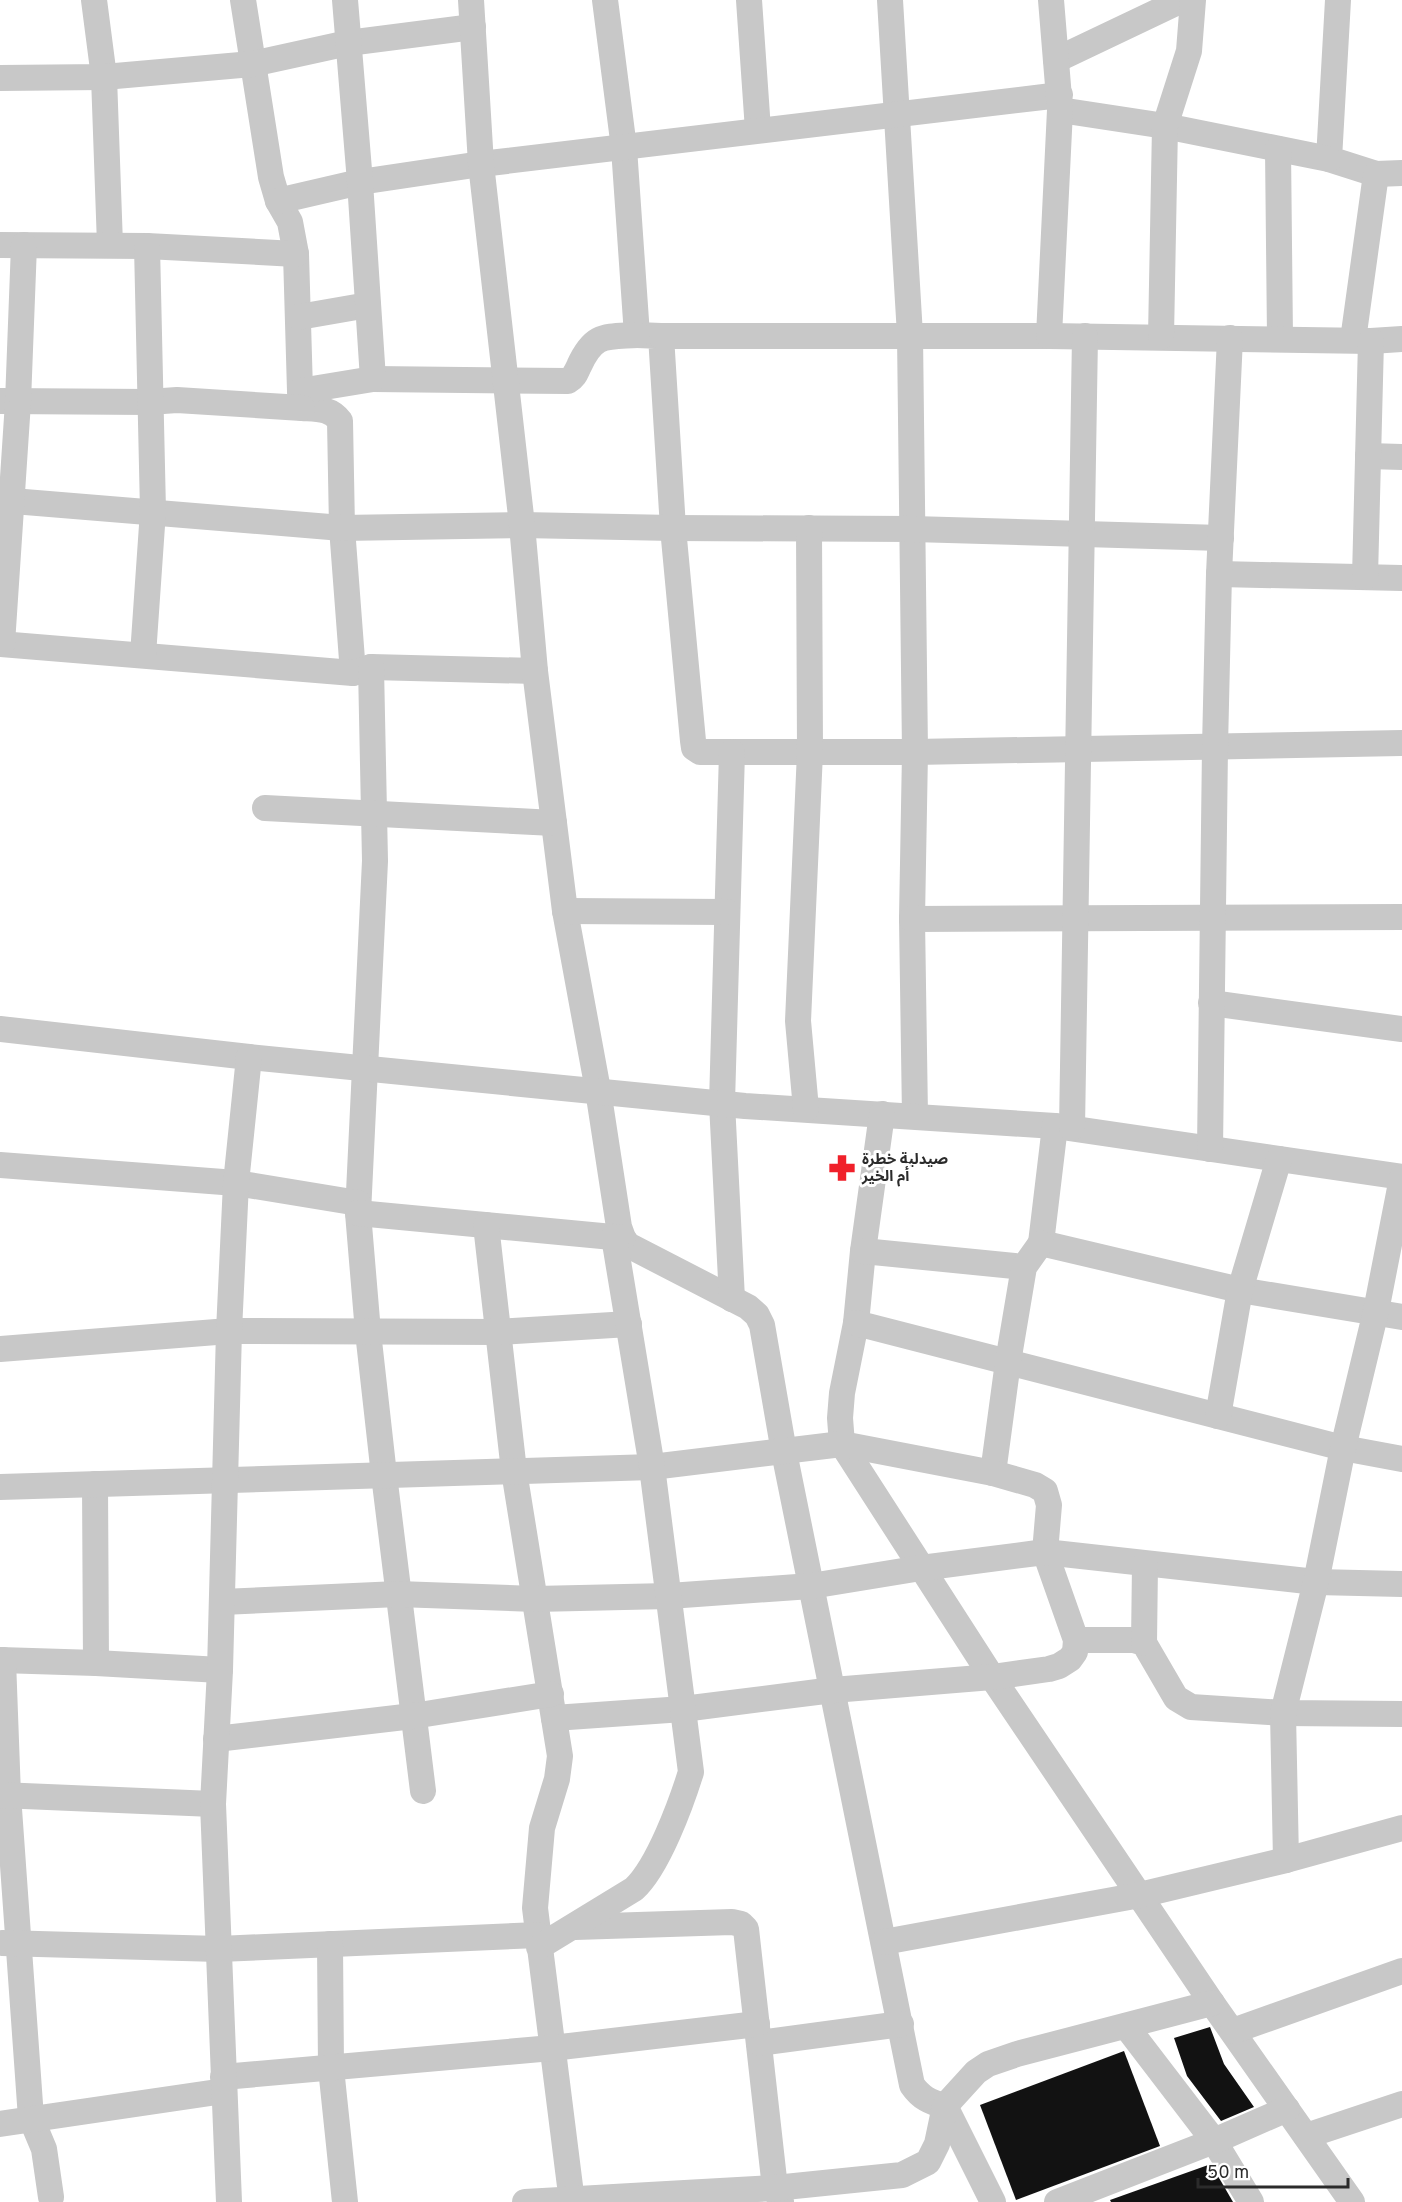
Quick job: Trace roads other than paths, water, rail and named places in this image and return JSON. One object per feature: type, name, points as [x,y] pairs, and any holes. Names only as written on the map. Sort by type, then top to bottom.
[{"type":"street","points":[[94,0],[104,77],[110,245]]},
{"type":"street","points":[[243,0],[271,177],[278,201],[290,222],[296,254],[301,399]]},
{"type":"street","points":[[345,0],[373,379]]},
{"type":"street","points":[[9,1944],[219,1949],[330,1944],[538,1941],[572,1927],[634,1889],[644,1880],[683,1797],[691,1772],[652,1467],[629,1324],[618,1238],[619,1227],[598,1090],[565,911],[535,672],[522,525],[481,165],[471,0]]},
{"type":"street","points":[[605,0],[673,528],[693,745],[700,752],[915,752],[1402,743]]},
{"type":"street","points":[[748,0],[758,130]]},
{"type":"street","points":[[890,0],[910,335],[915,752],[912,919],[915,1116]]},
{"type":"street","points":[[1049,336],[1060,103],[1051,0]]},
{"type":"street","points":[[1056,60],[1182,0]]},
{"type":"street","points":[[1161,337],[1165,126],[1189,51],[1193,0]]},
{"type":"street","points":[[1329,159],[1338,0]]},
{"type":"street","points":[[0,78],[104,77],[252,64],[348,43],[473,27]]},
{"type":"street","points":[[278,201],[360,182],[758,130],[898,113],[1060,103],[1329,159],[1376,174],[1402,173]]},
{"type":"street","points":[[1278,149],[1280,338]]},
{"type":"street","points":[[1365,577],[1368,456],[1362,340],[1376,174]]},
{"type":"street","points":[[296,254],[147,246],[12,245],[1,644],[362,670],[535,672]]},
{"type":"street","points":[[143,656],[153,512],[147,246]]},
{"type":"street","points":[[298,317],[368,305]]},
{"type":"street","points":[[9,402],[301,399],[373,379],[568,381],[574,377],[588,348],[606,337],[910,335],[1402,339]]},
{"type":"street","points":[[993,1473],[1024,1267],[1041,1243],[1063,1127],[1074,918],[1079,749],[1085,336]]},
{"type":"street","points":[[1210,1149],[1219,574],[1230,338]]},
{"type":"street","points":[[301,399],[335,413],[340,421],[342,528],[362,670],[374,814],[375,861],[358,1208],[368,1332],[423,1791]]},
{"type":"street","points":[[1368,456],[1402,457]]},
{"type":"street","points":[[5,500],[342,528],[522,525],[913,529],[1221,538]]},
{"type":"street","points":[[806,1109],[798,1014],[810,752],[809,528]]},
{"type":"street","points":[[1219,574],[1402,578]]},
{"type":"street","points":[[732,752],[722,1103],[732,1299]]},
{"type":"street","points":[[265,808],[554,823]]},
{"type":"street","points":[[565,911],[727,912]]},
{"type":"street","points":[[912,919],[1402,917]]},
{"type":"street","points":[[1211,1004],[1402,1029]]},
{"type":"street","points":[[0,1029],[249,1057],[722,1103],[1063,1127],[1402,1178],[1376,1311],[1343,1448],[1316,1582],[1283,1713],[1286,1860]]},
{"type":"street","points":[[229,2202],[213,1804],[220,1671],[229,1331],[236,1183],[249,1057]]},
{"type":"street","points":[[882,1114],[863,1251],[856,1323],[842,1393],[840,1418],[842,1444],[992,1677],[1212,2003],[1352,2202]]},
{"type":"street","points":[[1218,1416],[1240,1290],[1279,1159]]},
{"type":"street","points":[[0,1165],[236,1183],[358,1208],[486,1225],[618,1238],[652,1259],[748,1307],[757,1315],[762,1325],[784,1452],[912,2085],[920,2096],[929,2102],[945,2106],[993,2202]]},
{"type":"street","points":[[486,1225],[514,1471],[560,1756],[559,1768],[542,1828],[535,1908],[572,2200]]},
{"type":"street","points":[[1041,1243],[1240,1290],[1402,1317]]},
{"type":"street","points":[[863,1251],[1024,1267]]},
{"type":"street","points":[[856,1323],[1343,1448],[1402,1459]]},
{"type":"street","points":[[0,1349],[229,1331],[498,1332],[629,1324]]},
{"type":"street","points":[[0,1487],[652,1467],[842,1444],[993,1473],[1035,1485],[1045,1491],[1049,1506],[1045,1552],[1076,1640],[1075,1652],[1070,1659],[1059,1666],[992,1677],[833,1690],[683,1709],[553,1706],[413,1716],[216,1739]]},
{"type":"street","points":[[95,1484],[96,1662]]},
{"type":"street","points":[[222,1602],[399,1594],[535,1599],[669,1596],[812,1586],[921,1568],[1045,1552],[1316,1582],[1402,1584]]},
{"type":"street","points":[[1145,1564],[1144,1643],[1176,1698],[1183,1704],[1191,1707],[1283,1713],[1402,1714]]},
{"type":"street","points":[[1076,1640],[1134,1640],[1144,1643]]},
{"type":"street","points":[[51,2197],[44,2149],[31,2118],[9,1944],[2,1660],[96,1662],[220,1671]]},
{"type":"street","points":[[4,1795],[213,1804]]},
{"type":"street","points":[[884,1942],[1140,1895],[1286,1860],[1402,1828]]},
{"type":"street","points":[[572,1927],[732,1922],[741,1924],[746,1929],[778,2195]]},
{"type":"street","points":[[330,1944],[331,2068],[345,2202]]},
{"type":"street","points":[[1233,2031],[1402,1971]]},
{"type":"street","points":[[525,2202],[778,2195],[902,2175],[928,2162],[933,2154],[945,2106],[976,2072],[988,2064],[1017,2054],[1212,2003]]},
{"type":"street","points":[[0,2124],[224,2084],[331,2068],[552,2048],[901,2024]]},
{"type":"street","points":[[1126,2026],[1214,2140],[1251,2202]]},
{"type":"street","points":[[1306,2136],[1402,2104]]},
{"type":"street","points":[[1057,2202],[1287,2109]]},
{"type":"place","name":"صيدلية خطرة أم الخير","points":[[842,1168]]}]
